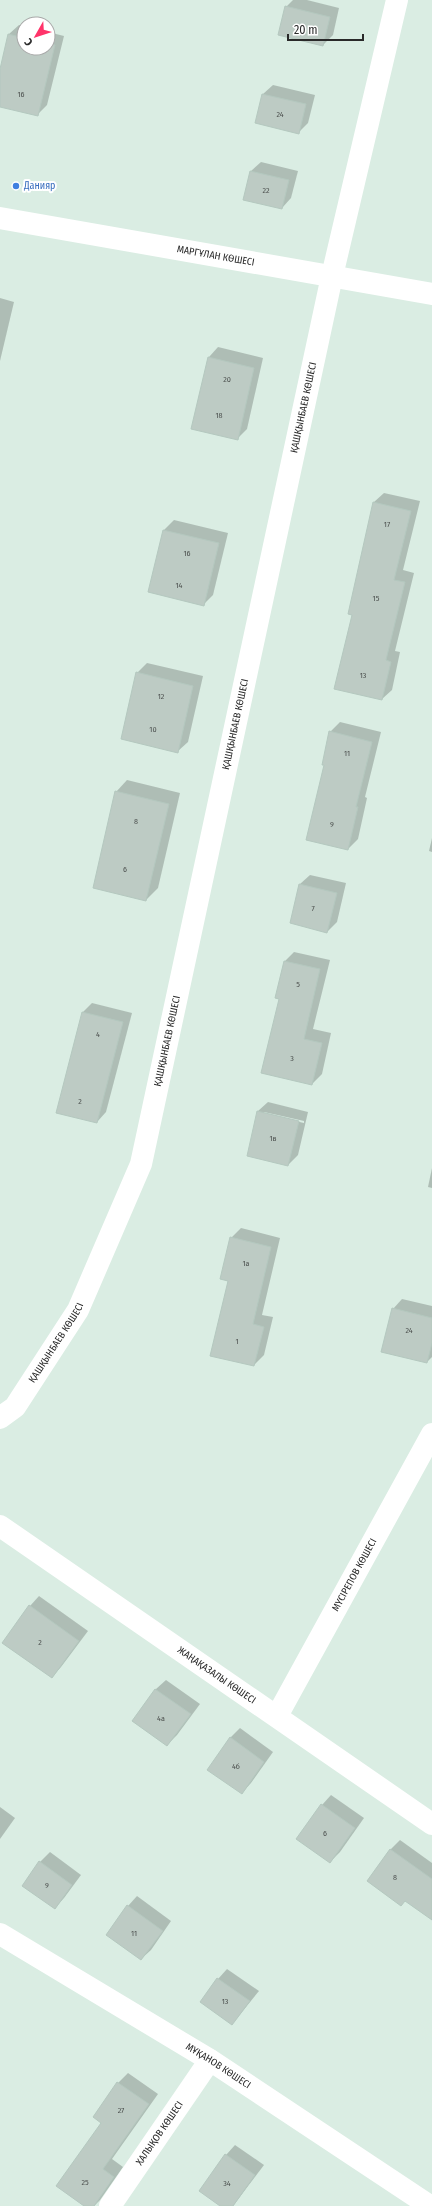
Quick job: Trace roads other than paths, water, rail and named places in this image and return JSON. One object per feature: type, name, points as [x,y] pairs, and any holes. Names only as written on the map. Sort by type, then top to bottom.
[{"type":"street","name":"ҚАШҚЫНБАЕВ КӨШЕСІ","points":[[0,1418],[15,1407],[78,1310],[141,1164],[332,276],[397,0]]},
{"type":"street","name":"МАРГҰЛАН КӨШЕСІ","points":[[0,218],[432,294]]},
{"type":"street","name":"МҮСІРЕПОВ КӨШЕСІ","points":[[277,1716],[432,1434]]},
{"type":"street","name":"ЖАҢАҚАЗАЛЫ КӨШЕСІ","points":[[0,1526],[432,1824]]},
{"type":"street","name":"МҰҚАНОВ КӨШЕСІ","points":[[0,1934],[210,2060],[430,2206]]},
{"type":"street","name":"ХАЛЫҚОВ КӨШЕСІ","points":[[110,2206],[210,2060]]},
{"type":"place","name":"Данияр","points":[[16,186]]}]
